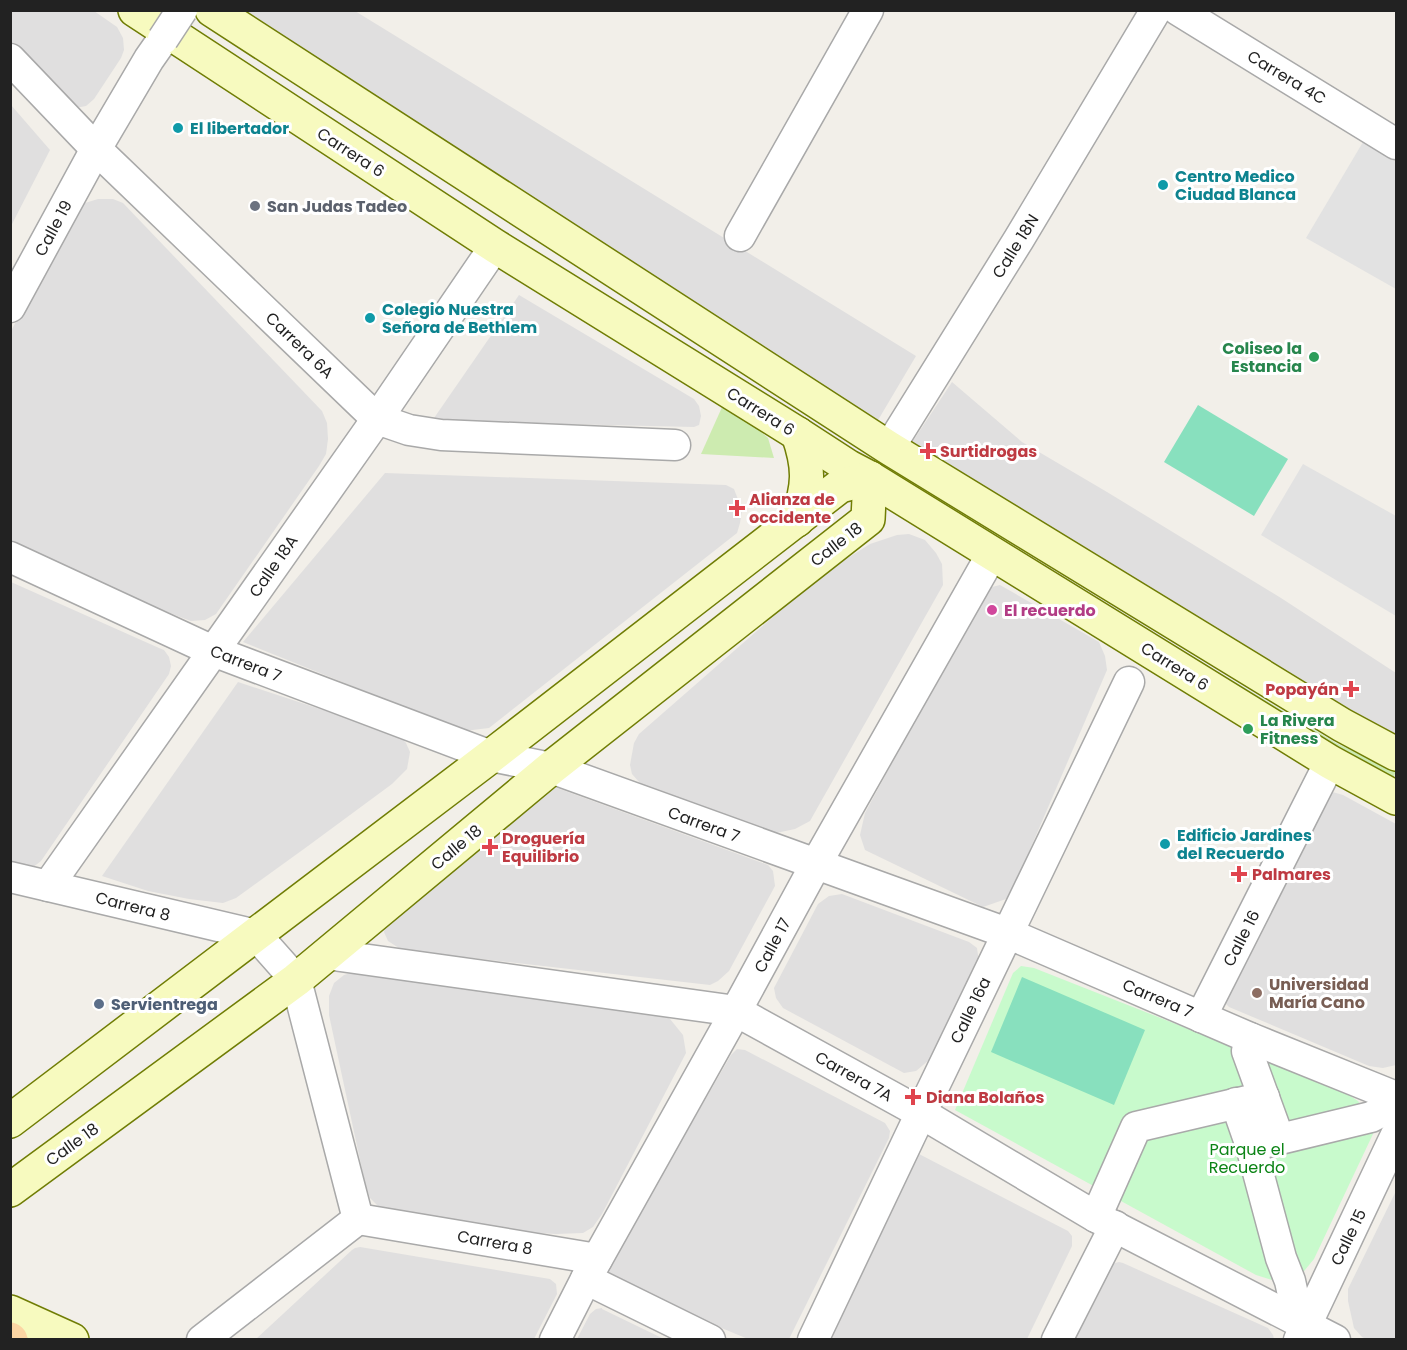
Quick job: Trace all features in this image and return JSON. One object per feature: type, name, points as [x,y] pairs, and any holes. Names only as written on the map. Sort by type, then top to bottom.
[{"type":"main road","name":"Carrera 6","points":[[135,10],[495,246],[849,467],[1330,762],[1396,798]]},
{"type":"main road","points":[[212,10],[889,447],[1342,725],[1396,754]]},
{"type":"main road","points":[[796,520],[804,499],[807,477],[805,455],[798,434]]},
{"type":"main road","name":"Calle 18N","points":[[870,478],[889,447]]},
{"type":"main road","points":[[10,1120],[491,756],[840,486],[870,478]]},
{"type":"main road","name":"Calle 18","points":[[10,1190],[296,980],[551,768],[868,519],[870,478]]},
{"type":"main road","points":[[10,1312],[72,1340]]},
{"type":"street","name":"Calle 19","points":[[10,307],[96,149],[149,59],[182,10]]},
{"type":"street","points":[[740,236],[868,10]]},
{"type":"street","name":"Calle 18N","points":[[889,447],[1019,239],[1156,10]]},
{"type":"street","name":"Carrera 4C","points":[[1178,10],[1396,144]]},
{"type":"street","name":"Carrera 6A","points":[[10,59],[96,149],[377,419],[409,430],[441,435],[675,445]]},
{"type":"street","name":"Calle 18A","points":[[48,886],[377,419],[495,246]]},
{"type":"street","name":"Calle 17","points":[[555,1340],[591,1269],[816,864],[992,554]]},
{"type":"street","name":"Carrera 7","points":[[10,557],[213,651],[491,756],[551,768],[1007,933],[1250,1038],[1396,1097]]},
{"type":"street","name":"Calle 16a","points":[[813,1340],[1129,682]]},
{"type":"street","name":"Calle 16","points":[[1201,1017],[1330,762]]},
{"type":"street","name":"Carrera 8","points":[[10,877],[256,935]]},
{"type":"street","points":[[202,1340],[358,1219],[296,980],[256,935]]},
{"type":"street","name":"Carrera 7A","points":[[326,954],[736,1011],[921,1113],[1106,1221],[1301,1329],[1335,1340]]},
{"type":"street","points":[[1250,1038],[1246,1052],[1250,1100],[1265,1143],[1281,1258],[1290,1281],[1301,1329]]},
{"type":"street","points":[[1057,1340],[1106,1221],[1136,1127],[1250,1100]]},
{"type":"street","points":[[1265,1143],[1371,1117],[1396,1104]]},
{"type":"street","name":"Calle 15","points":[[1301,1329],[1396,1135]]},
{"type":"street","name":"Carrera 8","points":[[358,1219],[591,1269],[710,1340]]},
{"type":"shaded area","points":[[11,11],[94,11],[117,27],[123,38],[124,50],[121,58],[94,99],[86,106],[75,108],[11,52]]},
{"type":"shaded area","points":[[222,11],[355,11],[916,356],[871,432]]},
{"type":"shaded area","points":[[11,105],[50,150],[11,226]]},
{"type":"shaded area","points":[[1363,142],[1396,162],[1396,289],[1306,238]]},
{"type":"shaded area","points":[[98,199],[113,199],[123,203],[322,411],[327,423],[326,454],[319,466],[216,614],[205,620],[191,621],[180,617],[11,549],[11,331],[76,211],[85,203]]},
{"type":"shaded area","points":[[519,295],[694,399],[699,406],[701,416],[699,425],[694,427],[432,421]]},
{"type":"shaded area","points":[[952,382],[1022,442],[1281,598],[1396,673],[1396,734],[1393,738],[909,447]]},
{"type":"shaded area","points":[[1303,464],[1396,516],[1396,616],[1261,535]]},
{"type":"shaded area","points":[[385,473],[726,485],[734,489],[742,510],[737,533],[489,728],[464,731],[243,642]]},
{"type":"shaded area","points":[[909,534],[925,540],[936,553],[942,564],[943,585],[810,821],[795,829],[776,833],[648,790],[639,782],[632,774],[630,765],[634,743],[639,734],[821,575],[870,544],[897,535]]},
{"type":"shaded area","points":[[11,582],[164,650],[171,666],[169,674],[41,861],[32,868],[11,865]]},
{"type":"shaded area","points":[[1000,585],[1099,642],[1105,656],[1107,670],[1013,889],[1006,899],[983,907],[865,850],[860,835],[865,813],[980,599],[988,588]]},
{"type":"shaded area","points":[[238,682],[399,735],[410,752],[407,769],[392,784],[308,846],[236,898],[223,903],[148,891],[102,876]]},
{"type":"shaded area","points":[[557,788],[768,865],[773,871],[775,886],[729,971],[718,981],[710,985],[402,950],[388,941],[384,932],[386,924],[541,789]]},
{"type":"shaded area","points":[[1329,791],[1343,795],[1396,824],[1396,1065],[1383,1068],[1369,1066],[1229,1007],[1223,1001]]},
{"type":"shaded area","points":[[842,894],[969,942],[977,948],[979,963],[929,1060],[916,1071],[904,1073],[783,1008],[776,998],[774,988],[818,904],[829,896]]},
{"type":"shaded area","points":[[357,971],[661,1013],[670,1019],[683,1035],[686,1053],[602,1214],[593,1227],[583,1233],[522,1232],[392,1214],[379,1207],[370,1198],[329,1015],[329,996],[334,983],[344,975]]},
{"type":"shaded area","points":[[737,1049],[745,1050],[885,1123],[890,1131],[889,1138],[789,1339],[748,1339],[695,1317],[608,1273],[610,1264],[731,1055]]},
{"type":"shaded area","points":[[919,1154],[1068,1231],[1072,1236],[1072,1246],[1027,1339],[829,1340]]},
{"type":"shaded area","points":[[1396,1191],[1396,1339],[1366,1339],[1354,1328],[1348,1301],[1348,1289]]},
{"type":"shaded area","points":[[360,1247],[550,1279],[556,1284],[557,1294],[534,1339],[256,1339],[352,1250]]},
{"type":"shaded area","points":[[1119,1262],[1268,1328],[1274,1339],[1074,1340],[1108,1268]]},
{"type":"shaded area","points":[[602,1308],[664,1339],[577,1339],[590,1314]]},
{"type":"green space","points":[[723,405],[750,422],[768,438],[774,458],[701,454]]},
{"type":"green space","points":[[1198,405],[1288,459],[1254,516],[1164,462]]},
{"type":"green space","points":[[1052,571],[1336,743],[1396,771],[1393,779],[1370,768],[1048,575]]},
{"type":"green space","name":"Parque el Recuerdo","points":[[1021,966],[1034,968],[1338,1088],[1358,1101],[1371,1117],[1373,1134],[1314,1259],[1300,1276],[1275,1281],[1256,1275],[955,1110],[1013,973]]},
{"type":"green space","points":[[1022,977],[1145,1030],[1114,1105],[991,1052]]},
{"type":"place","name":"El libertador","points":[[178,128]]},
{"type":"place","name":"Centro Medico Ciudad Blanca","points":[[1163,185]]},
{"type":"place","name":"San Judas Tadeo","points":[[255,206]]},
{"type":"place","name":"Colegio Nuestra Señora de Bethlem","points":[[370,318]]},
{"type":"place","name":"Coliseo la Estancia","points":[[1314,357]]},
{"type":"place","name":"Surtidrogas","points":[[928,451]]},
{"type":"place","name":"Alianza de occidente","points":[[737,508]]},
{"type":"place","name":"El recuerdo","points":[[992,610]]},
{"type":"place","name":"Popayán","points":[[1351,689]]},
{"type":"place","name":"La Rivera Fitness","points":[[1248,729]]},
{"type":"place","name":"Edificio Jardines del Recuerdo","points":[[1165,844]]},
{"type":"place","name":"Droguería Equilibrio","points":[[490,847]]},
{"type":"place","name":"Palmares","points":[[1239,874]]},
{"type":"place","name":"Universidad María Cano","points":[[1257,993]]},
{"type":"place","name":"Servientrega","points":[[99,1004]]},
{"type":"place","name":"Diana Bolaños","points":[[913,1097]]}]
